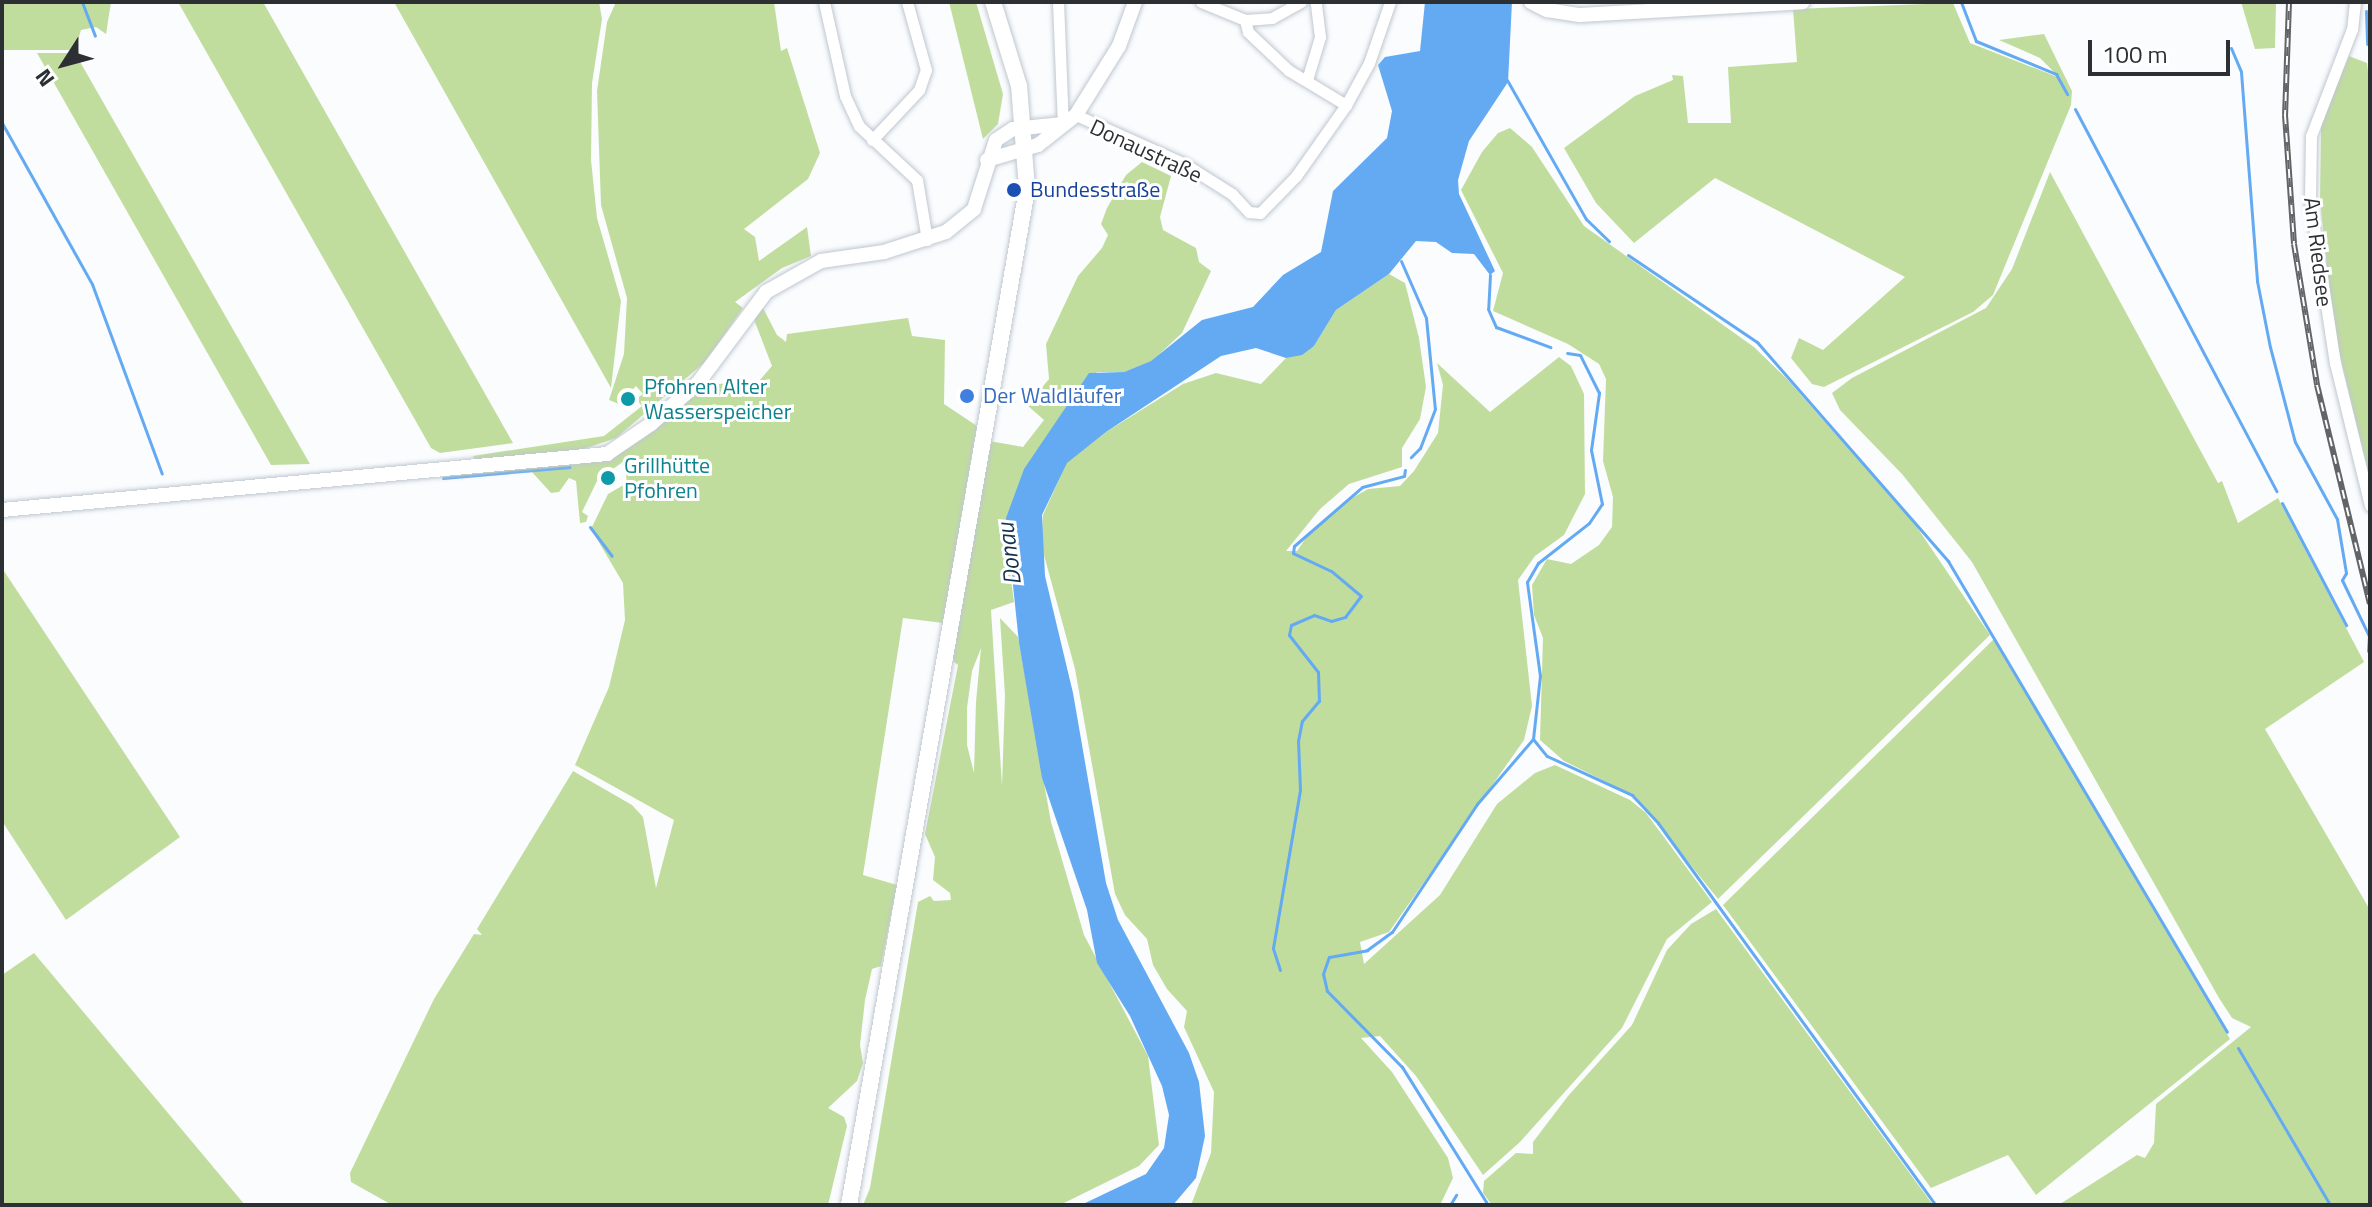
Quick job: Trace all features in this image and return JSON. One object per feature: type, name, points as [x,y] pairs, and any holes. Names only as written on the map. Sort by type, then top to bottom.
[{"type":"main road","points":[[849,1205],[976,466],[1020,237],[1020,128],[991,2]]},
{"type":"street","points":[[824,2],[845,96],[872,140],[917,180],[927,240]]},
{"type":"street","points":[[872,140],[919,90],[926,70],[907,2]]},
{"type":"street","points":[[1058,2],[1063,124]]},
{"type":"street","points":[[987,160],[1047,140],[1076,115],[1119,46],[1135,2]]},
{"type":"street","points":[[1201,2],[1245,20],[1272,18],[1301,2]]},
{"type":"street","points":[[1307,80],[1320,37],[1316,2]]},
{"type":"street","name":"Donaustraße","points":[[1076,115],[1183,163],[1232,194],[1242,208],[1260,213],[1296,176],[1346,105],[1369,63],[1390,2]]},
{"type":"street","points":[[1535,5],[1580,15],[1803,2]]},
{"type":"street","name":"Am Riedsee","points":[[2355,2],[2352,29],[2311,136],[2310,200],[2335,363],[2370,506]]},
{"type":"street","points":[[1245,20],[1248,32],[1307,80],[1346,105]]},
{"type":"street","points":[[2,510],[607,454],[651,424],[698,383],[766,292],[791,275],[821,261],[927,240],[974,209],[987,160],[996,140],[1020,128],[1063,124]]},
{"type":"green space","points":[[2,2],[111,2],[106,34],[96,27],[81,30],[75,50],[2,50]]},
{"type":"green space","points":[[178,2],[263,2],[513,443],[440,453],[431,448]]},
{"type":"green space","points":[[394,2],[599,2],[602,19],[592,83],[591,160],[597,218],[621,301],[611,388]]},
{"type":"green space","points":[[616,2],[774,2],[781,51],[787,48],[820,153],[808,179],[744,229],[755,237],[759,261],[807,227],[811,256],[782,268],[735,302],[743,308],[705,362],[616,438],[566,455],[475,460],[473,456],[604,436],[642,406],[636,399],[643,394],[636,386],[619,404],[609,400],[624,354],[627,298],[601,205],[597,91],[607,22]]},
{"type":"green space","points":[[949,2],[976,2],[1003,94],[998,124],[983,139]]},
{"type":"green space","points":[[2241,2],[2276,2],[2275,48],[2255,49]]},
{"type":"green space","points":[[1953,3],[1970,43],[2060,78],[2040,58],[1999,40],[2044,34],[2072,91],[2071,105],[1993,295],[1973,312],[1824,387],[1812,384],[1791,358],[1799,338],[1823,350],[1905,277],[1715,178],[1634,243],[1596,203],[1564,148],[1635,96],[1673,80],[1672,75],[1683,76],[1688,123],[1731,123],[1728,67],[1797,62],[1793,9]]},
{"type":"green space","points":[[37,53],[75,53],[310,464],[271,465]]},
{"type":"green space","points":[[2349,56],[2367,63],[2370,89],[2370,480],[2334,330],[2320,201],[2321,123]]},
{"type":"green space","points":[[1510,128],[1532,147],[1584,226],[1754,347],[1787,379],[1914,523],[1990,635],[1718,899],[1635,796],[1564,761],[1540,740],[1543,638],[1534,615],[1532,585],[1547,559],[1571,564],[1599,545],[1612,527],[1613,497],[1603,461],[1606,379],[1599,364],[1568,344],[1493,311],[1503,273],[1461,190],[1482,152],[1498,133]]},
{"type":"green space","points":[[1142,162],[1171,176],[1160,217],[1163,230],[1196,248],[1199,262],[1211,271],[1182,333],[1152,361],[1124,372],[1097,372],[1075,390],[1006,542],[1014,602],[991,610],[1002,786],[1005,695],[1000,618],[1018,637],[1051,822],[1084,935],[1148,1056],[1159,1145],[1139,1166],[1060,1205],[863,1205],[870,1188],[918,902],[930,896],[934,901],[951,900],[950,893],[933,880],[935,857],[925,834],[958,665],[952,660],[989,441],[1023,447],[1044,420],[1027,405],[1049,379],[1046,344],[1078,276],[1102,248],[1108,235],[1101,224],[1126,175]],"holes":[[[981,648],[974,773],[967,745],[967,708],[972,671]]]},
{"type":"green space","points":[[2050,172],[2218,483],[2222,481],[2238,523],[2278,498],[2364,662],[2265,729],[2370,910],[2370,1205],[2046,1205],[2060,1204],[2137,1155],[2145,1158],[2154,1143],[2156,1104],[2251,1027],[2232,1018],[2219,998],[1972,562],[1902,474],[1840,410],[1832,393],[1852,378],[1986,308],[2012,269]]},
{"type":"green space","points":[[1389,274],[1405,283],[1419,338],[1426,387],[1420,419],[1402,448],[1402,467],[1349,484],[1320,509],[1286,551],[1297,551],[1308,535],[1352,498],[1368,489],[1400,486],[1414,471],[1438,433],[1443,385],[1437,363],[1490,412],[1559,357],[1571,366],[1584,394],[1585,494],[1564,535],[1535,556],[1518,580],[1532,706],[1524,740],[1389,932],[1360,942],[1364,964],[1440,895],[1497,804],[1535,773],[1555,765],[1630,800],[1646,813],[1712,902],[1667,939],[1622,1028],[1520,1142],[1483,1175],[1416,1076],[1380,1036],[1361,1038],[1392,1072],[1448,1158],[1453,1178],[1440,1205],[1191,1205],[1211,1153],[1214,1092],[1184,1027],[1187,1011],[1167,989],[1153,965],[1147,939],[1125,915],[1115,894],[1075,669],[1041,544],[1043,515],[1067,462],[1106,432],[1183,384],[1216,373],[1261,384],[1286,358],[1314,346],[1336,310]]},
{"type":"green space","points":[[762,306],[777,335],[786,342],[787,334],[908,318],[912,336],[945,340],[944,404],[977,426],[943,623],[903,618],[863,875],[897,885],[881,966],[872,969],[865,1000],[860,1045],[863,1063],[857,1081],[828,1108],[844,1117],[847,1126],[828,1205],[392,1205],[351,1182],[350,1173],[434,999],[474,934],[482,935],[477,929],[573,771],[632,805],[643,817],[656,888],[674,820],[575,765],[609,687],[625,620],[623,583],[591,529],[608,494],[627,483],[624,461],[597,481],[582,512],[588,516],[586,522],[580,523],[576,481],[569,478],[559,492],[551,493],[532,472],[443,478],[449,473],[580,464],[607,457],[705,379],[718,384],[759,381],[772,366],[753,317]]},
{"type":"green space","points":[[2,568],[180,837],[66,920],[2,821]]},
{"type":"green space","points":[[1994,639],[2230,1039],[2036,1195],[2008,1155],[1931,1188],[1723,905]]},
{"type":"green space","points":[[1716,909],[1933,1205],[1492,1205],[1483,1193],[1484,1181],[1516,1153],[1533,1154],[1533,1142],[1568,1096],[1632,1025],[1667,950],[1691,924]]},
{"type":"green space","points":[[34,953],[245,1205],[2,1205],[2,975]]},
{"type":"water","points":[[1425,2],[1512,2],[1508,82],[1469,141],[1458,180],[1459,194],[1495,271],[1490,275],[1474,254],[1452,253],[1436,242],[1416,241],[1389,274],[1336,310],[1314,346],[1302,355],[1286,358],[1256,348],[1221,356],[1106,432],[1067,463],[1042,515],[1045,576],[1073,693],[1106,883],[1118,920],[1189,1053],[1199,1082],[1205,1136],[1196,1178],[1173,1205],[1081,1205],[1146,1174],[1164,1148],[1169,1115],[1162,1086],[1130,1016],[1097,963],[1087,910],[1042,778],[1019,643],[1006,518],[1024,469],[1089,373],[1124,372],[1151,361],[1202,320],[1253,307],[1283,275],[1321,252],[1333,191],[1387,138],[1392,111],[1378,65],[1385,57],[1420,51]]},
{"type":"waterway","points":[[82,2],[95,36]]},
{"type":"waterway","points":[[1961,2],[1976,41],[2056,74],[2067,94]]},
{"type":"waterway","points":[[2366,11],[2367,44]]},
{"type":"waterway","points":[[2231,48],[2241,72],[2257,281],[2270,347],[2295,442],[2337,519],[2346,573],[2342,580],[2369,636],[2368,651]]},
{"type":"waterway","points":[[1507,80],[1586,219],[1609,241]]},
{"type":"waterway","points":[[2075,109],[2276,491]]},
{"type":"waterway","points":[[2,123],[92,284],[162,474]]},
{"type":"waterway","points":[[1628,255],[1757,342],[1948,561],[2227,1032]]},
{"type":"waterway","points":[[1401,261],[1426,318],[1435,409],[1420,448],[1411,457]]},
{"type":"waterway","points":[[1490,275],[1488,309],[1496,327],[1550,347]]},
{"type":"waterway","points":[[1488,1205],[1402,1067],[1327,991],[1323,974],[1329,957],[1367,950],[1392,932],[1477,804],[1533,739],[1540,676],[1527,582],[1538,563],[1589,523],[1602,504],[1591,450],[1599,393],[1580,355],[1567,353]]},
{"type":"waterway","points":[[443,478],[570,467]]},
{"type":"waterway","points":[[1280,970],[1273,948],[1300,790],[1298,741],[1302,721],[1319,701],[1318,672],[1289,635],[1291,625],[1314,615],[1331,621],[1345,617],[1361,596],[1331,571],[1293,553],[1294,546],[1362,487],[1404,476],[1405,470]]},
{"type":"waterway","points":[[2282,503],[2346,625]]},
{"type":"waterway","points":[[590,527],[612,556]]},
{"type":"waterway","points":[[1533,739],[1547,756],[1632,795],[1658,823],[1936,1205]]},
{"type":"waterway","points":[[2238,1048],[2330,1205]]},
{"type":"waterway","points":[[1450,1205],[1456,1195]]},
{"type":"railway","points":[[2289,2],[2285,115],[2294,244],[2317,385],[2370,604]]},
{"type":"place","name":"Bundesstraße","points":[[1014,190]]},
{"type":"place","name":"Der Waldläufer","points":[[967,396]]},
{"type":"place","name":"Pfohren Alter Wasserspeicher","points":[[628,399]]},
{"type":"place","name":"Grillhütte Pfohren","points":[[608,478]]},
{"type":"water label","name":"Donau","points":[[1009,554]]}]
